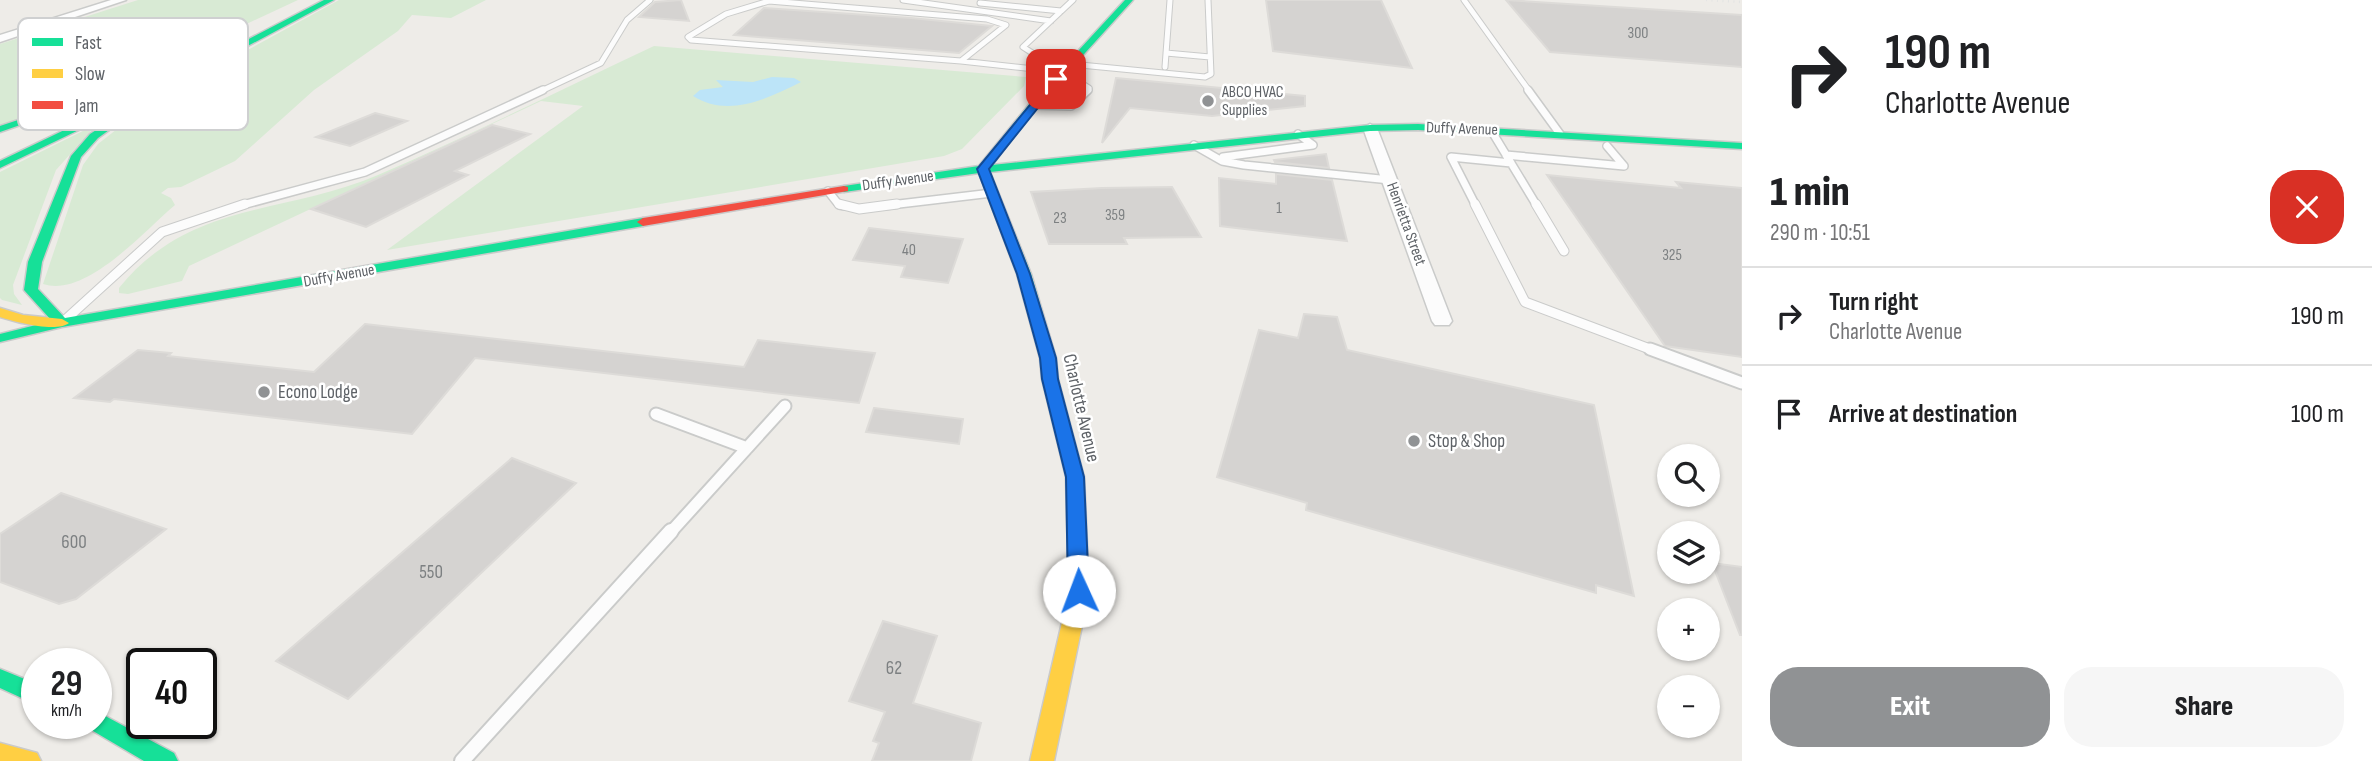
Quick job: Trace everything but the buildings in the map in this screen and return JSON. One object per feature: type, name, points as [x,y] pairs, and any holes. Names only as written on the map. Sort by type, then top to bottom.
[{"type":"main road","points":[[248,32],[307,0]]},
{"type":"main road","points":[[248,39],[330,0]]},
{"type":"main road","points":[[983,169],[1033,105],[1129,0]]},
{"type":"main road","points":[[0,129],[18,123]]},
{"type":"main road","name":"Duffy Avenue","points":[[0,338],[62,323],[828,191],[983,169],[1194,145],[1370,128],[1491,130],[1742,146]]},
{"type":"main road","points":[[0,151],[47,130]]},
{"type":"main road","points":[[0,166],[67,130]]},
{"type":"main road","points":[[62,323],[31,290],[35,262],[76,156],[101,130]]},
{"type":"main road","name":"Charlotte Avenue","points":[[983,169],[1024,274],[1048,358],[1050,379],[1075,477],[1079,591],[1042,761]]},
{"type":"main road","points":[[0,312],[21,319],[62,323]]},
{"type":"main road","name":"Duffy Avenue","points":[[9,353],[62,323]]},
{"type":"main road","points":[[0,678],[21,688]]},
{"type":"main road","points":[[112,730],[166,761]]},
{"type":"main road","points":[[0,754],[29,761]]},
{"type":"street","points":[[65,18],[121,0]]},
{"type":"street","points":[[0,39],[18,33]]},
{"type":"street","name":"Henrietta Street","points":[[1370,128],[1442,321]]},
{"type":"lane","points":[[62,323],[162,232],[243,205],[365,172],[601,64],[619,30],[637,8],[650,0]]},
{"type":"lane","points":[[903,0],[1051,20]]},
{"type":"lane","points":[[958,0],[1061,12]]},
{"type":"lane","points":[[1033,105],[1068,108],[1079,104],[1089,88],[1065,69],[1023,47],[1073,0]]},
{"type":"lane","points":[[1164,67],[1170,0]]},
{"type":"lane","points":[[961,61],[1006,25],[987,19],[769,1],[757,3],[702,26],[688,37],[691,40],[961,61],[1205,77],[1211,75],[1208,0]]},
{"type":"lane","points":[[1464,0],[1560,134]]},
{"type":"lane","points":[[1166,53],[1210,57]]},
{"type":"lane","points":[[1491,130],[1564,251]]},
{"type":"lane","points":[[1216,158],[1313,145],[1298,134]]},
{"type":"lane","points":[[1194,145],[1216,158],[1244,165],[1390,180]]},
{"type":"lane","points":[[1607,146],[1624,166],[1451,157],[1525,302],[1742,383]]},
{"type":"lane","points":[[828,191],[839,205],[859,209],[992,193]]},
{"type":"lane","points":[[462,761],[785,406]]},
{"type":"lane","points":[[656,414],[747,448]]},
{"type":"green space","points":[[138,0],[298,0],[248,23],[248,18],[82,18]]},
{"type":"green space","points":[[339,0],[486,0],[451,18],[412,15],[398,31],[314,90],[235,161],[181,187],[168,188],[161,193],[171,198],[175,205],[113,260],[77,281],[60,286],[43,284],[83,165],[98,144],[116,130],[248,130],[248,50]]},
{"type":"green space","points":[[18,38],[18,120],[0,126],[0,44]]},
{"type":"green space","points":[[654,46],[1026,77],[1024,86],[962,149],[944,156],[387,250],[583,106],[541,101],[189,266],[182,281],[128,294],[119,293],[119,288],[147,260],[176,239],[208,224],[343,188],[378,175]]},
{"type":"green space","points":[[85,130],[92,130],[56,170],[13,285],[14,294],[22,305],[0,298],[0,172]]},
{"type":"water","points":[[772,77],[794,78],[801,82],[761,100],[734,106],[706,102],[693,96],[700,90],[723,87],[716,80],[753,82]]},
{"type":"railway","points":[[1706,0],[1742,2]]},
{"type":"traffic: fast","points":[[248,43],[330,0]]},
{"type":"traffic: fast","points":[[983,169],[1035,103],[1129,0]]},
{"type":"traffic: fast","points":[[0,129],[18,123]]},
{"type":"traffic: fast","points":[[844,189],[983,169],[1370,128],[1418,127],[1742,146]]},
{"type":"traffic: fast","points":[[0,165],[72,130]]},
{"type":"traffic: fast","points":[[62,323],[31,290],[35,262],[76,156],[102,130]]},
{"type":"traffic: fast","points":[[983,169],[1024,274],[1048,358],[1050,379],[1075,477],[1079,592]]},
{"type":"traffic: fast","points":[[0,338],[62,323],[643,222]]},
{"type":"traffic: fast","points":[[0,678],[21,688]]},
{"type":"traffic: fast","points":[[112,730],[166,761]]},
{"type":"traffic: slow","points":[[0,312],[21,319],[62,323]]},
{"type":"traffic: slow","points":[[1042,761],[1079,592]]},
{"type":"traffic: slow","points":[[0,754],[29,761]]},
{"type":"traffic: jam","points":[[643,222],[844,189]]},
{"type":"place","name":"ABCO HVAC Supplies","points":[[1208,101]]},
{"type":"place","name":"Econo Lodge","points":[[264,392]]},
{"type":"place","name":"Stop & Shop","points":[[1414,441]]},
{"type":"route","points":[[1056,79],[983,169],[1024,274],[1048,358],[1050,379],[1075,477],[1079,591]]}]
